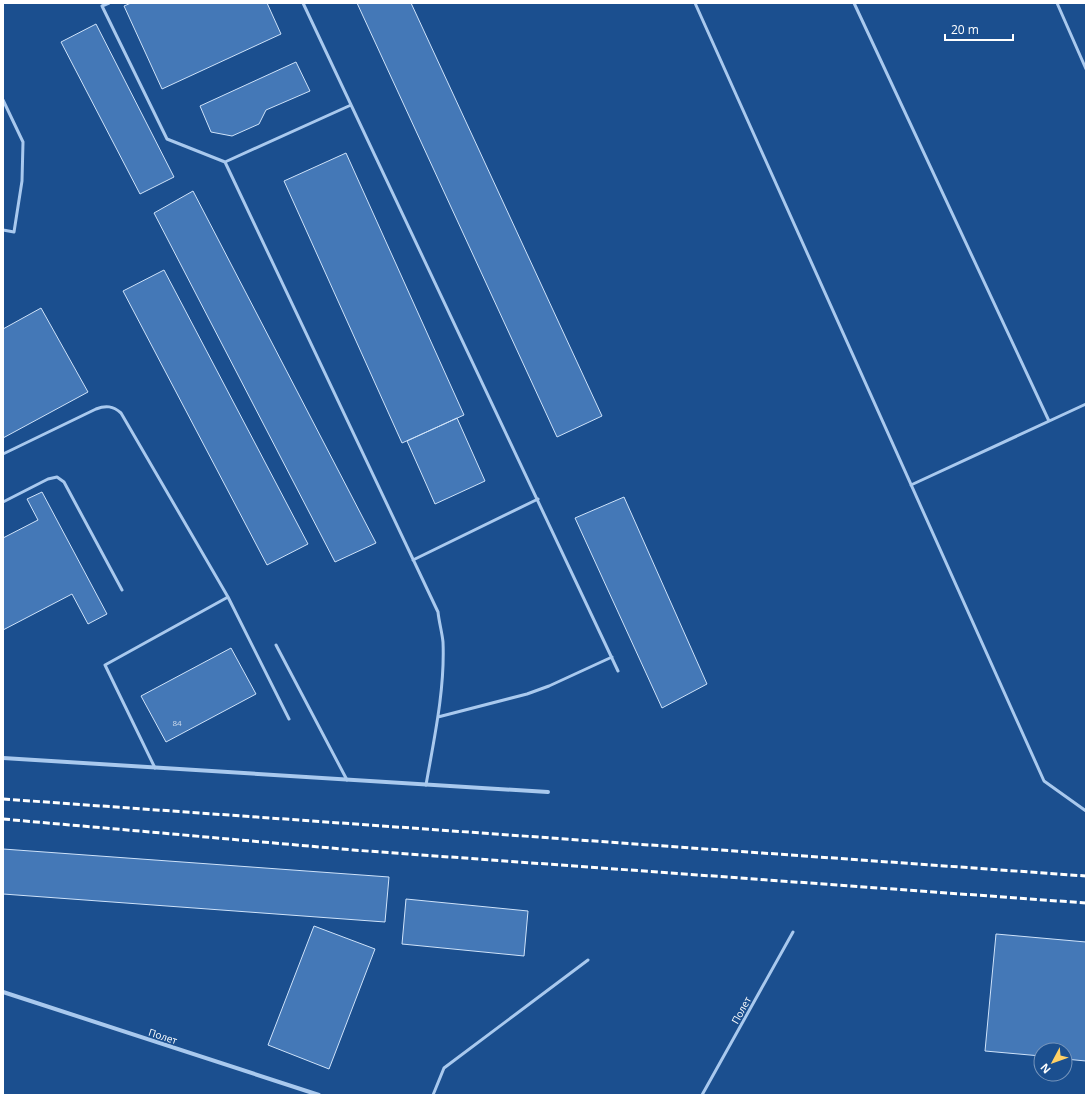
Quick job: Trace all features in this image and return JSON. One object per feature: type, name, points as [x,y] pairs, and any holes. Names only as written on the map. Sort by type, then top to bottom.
[{"type":"street","points":[[3,758],[348,781],[548,792]]},
{"type":"street","name":"Полет","points":[[3,992],[319,1095]]},
{"type":"lane","points":[[109,3],[102,6],[168,139],[224,162],[438,612],[443,642],[441,684],[438,717],[426,785]]},
{"type":"lane","points":[[303,3],[618,671]]},
{"type":"lane","points":[[696,3],[1044,781],[1086,811]]},
{"type":"lane","points":[[854,3],[1049,421]]},
{"type":"lane","points":[[1057,3],[1086,70]]},
{"type":"lane","points":[[3,100],[23,142],[22,181],[14,232],[3,230]]},
{"type":"lane","points":[[224,162],[351,105]]},
{"type":"lane","points":[[911,485],[1086,404]]},
{"type":"lane","points":[[3,454],[96,409],[105,406],[116,408],[122,413],[228,597],[289,719]]},
{"type":"lane","points":[[3,502],[48,479],[57,477],[64,482],[122,590]]},
{"type":"lane","points":[[413,560],[538,499]]},
{"type":"lane","points":[[155,768],[105,665],[228,597]]},
{"type":"lane","points":[[276,645],[348,781]]},
{"type":"lane","points":[[438,717],[527,694],[549,686],[612,657]]},
{"type":"lane","name":"Полет","points":[[702,1095],[793,932]]},
{"type":"lane","points":[[433,1095],[444,1068],[588,960]]},
{"type":"building","points":[[131,3],[267,3],[281,34],[162,89],[124,6]]},
{"type":"building","points":[[357,3],[411,3],[602,416],[557,437]]},
{"type":"building","points":[[96,24],[174,177],[140,194],[61,42]]},
{"type":"building","points":[[296,62],[310,91],[266,110],[259,124],[232,136],[211,132],[200,106]]},
{"type":"building","points":[[346,153],[464,415],[402,443],[284,181]]},
{"type":"building","points":[[193,191],[376,543],[335,562],[154,213]]},
{"type":"building","points":[[164,270],[308,544],[267,565],[123,291]]},
{"type":"building","points":[[41,308],[88,392],[3,438],[3,329]]},
{"type":"building","points":[[457,418],[485,481],[435,504],[407,441]]},
{"type":"building","points":[[42,492],[107,614],[88,624],[72,594],[3,630],[3,538],[38,520],[27,499]]},
{"type":"building","points":[[624,497],[707,684],[662,708],[575,518]]},
{"type":"building","points":[[231,648],[256,694],[166,742],[141,696]]},
{"type":"building","points":[[3,849],[389,877],[385,922],[3,894]]},
{"type":"building","points":[[406,899],[528,911],[524,956],[402,944]]},
{"type":"building","points":[[314,926],[375,949],[329,1069],[268,1045]]},
{"type":"building","points":[[996,934],[1086,942],[1086,1061],[1073,1060],[1073,1042],[1033,1042],[1033,1055],[985,1051]]},
{"type":"railway","points":[[3,799],[1086,876]]},
{"type":"railway","points":[[3,819],[353,850],[1086,903]]}]
